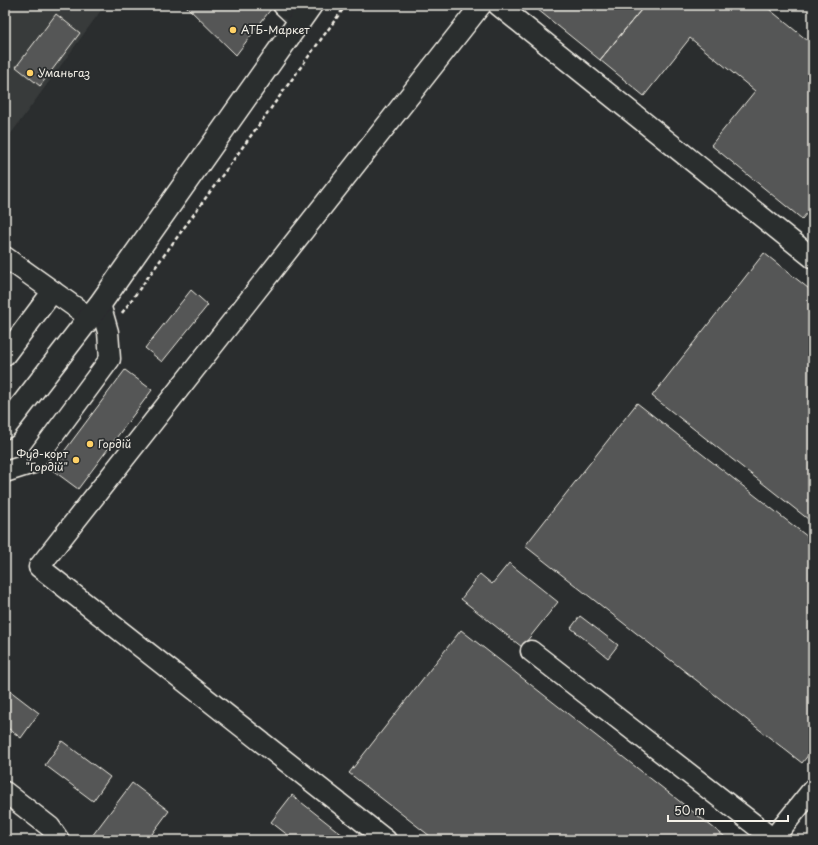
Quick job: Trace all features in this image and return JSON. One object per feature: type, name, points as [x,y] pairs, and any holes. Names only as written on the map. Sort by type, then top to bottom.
[{"type":"main road","points":[[5,428],[95,310],[306,13]]},
{"type":"lane","points":[[283,5],[306,13]]},
{"type":"lane","points":[[386,840],[39,567],[481,5]]},
{"type":"lane","points":[[498,5],[813,258]]},
{"type":"lane","points":[[5,258],[53,291],[95,310],[108,332],[110,358],[33,463],[5,472]]},
{"type":"lane","points":[[5,355],[53,291]]},
{"type":"lane","points":[[531,651],[773,840],[813,789]]},
{"type":"lane","points":[[5,792],[50,827],[59,840]]},
{"type":"path","points":[[108,332],[346,5]]},
{"type":"shaded area","name":"Уманьгаз","points":[[5,5],[105,5],[5,142]]},
{"type":"building","name":"АТБ-Маркет","points":[[185,5],[274,5],[236,55]]},
{"type":"building","points":[[532,5],[645,5],[600,60]]},
{"type":"building","points":[[645,5],[764,5],[813,45],[813,206],[802,219],[711,145],[755,91],[690,38],[644,96],[600,60]]},
{"type":"building","points":[[56,14],[80,33],[40,86],[16,67]]},
{"type":"building","points":[[764,253],[813,292],[813,523],[652,396]]},
{"type":"building","points":[[191,290],[208,305],[162,362],[145,348]]},
{"type":"building","name":"Гордій","points":[[125,370],[152,390],[78,489],[51,469]]},
{"type":"building","points":[[637,403],[813,541],[813,749],[802,763],[525,546]]},
{"type":"building","points":[[509,563],[558,602],[522,647],[461,599],[480,574],[492,584]]},
{"type":"building","points":[[580,616],[618,645],[608,658],[571,628]]},
{"type":"building","points":[[461,630],[729,840],[435,840],[349,773]]},
{"type":"building","points":[[5,687],[39,713],[21,738],[5,726]]},
{"type":"building","points":[[62,741],[110,777],[93,801],[45,765]]},
{"type":"building","points":[[132,783],[169,811],[149,838],[151,840],[89,840]]},
{"type":"building","points":[[292,795],[349,840],[294,840],[271,822]]},
{"type":"place","name":"АТБ-Маркет","points":[[233,30]]},
{"type":"place","name":"Уманьгаз","points":[[30,73]]},
{"type":"place","name":"Гордій","points":[[90,444]]},
{"type":"place","name":"Фуд-корт \"Гордій\"","points":[[76,460]]}]
